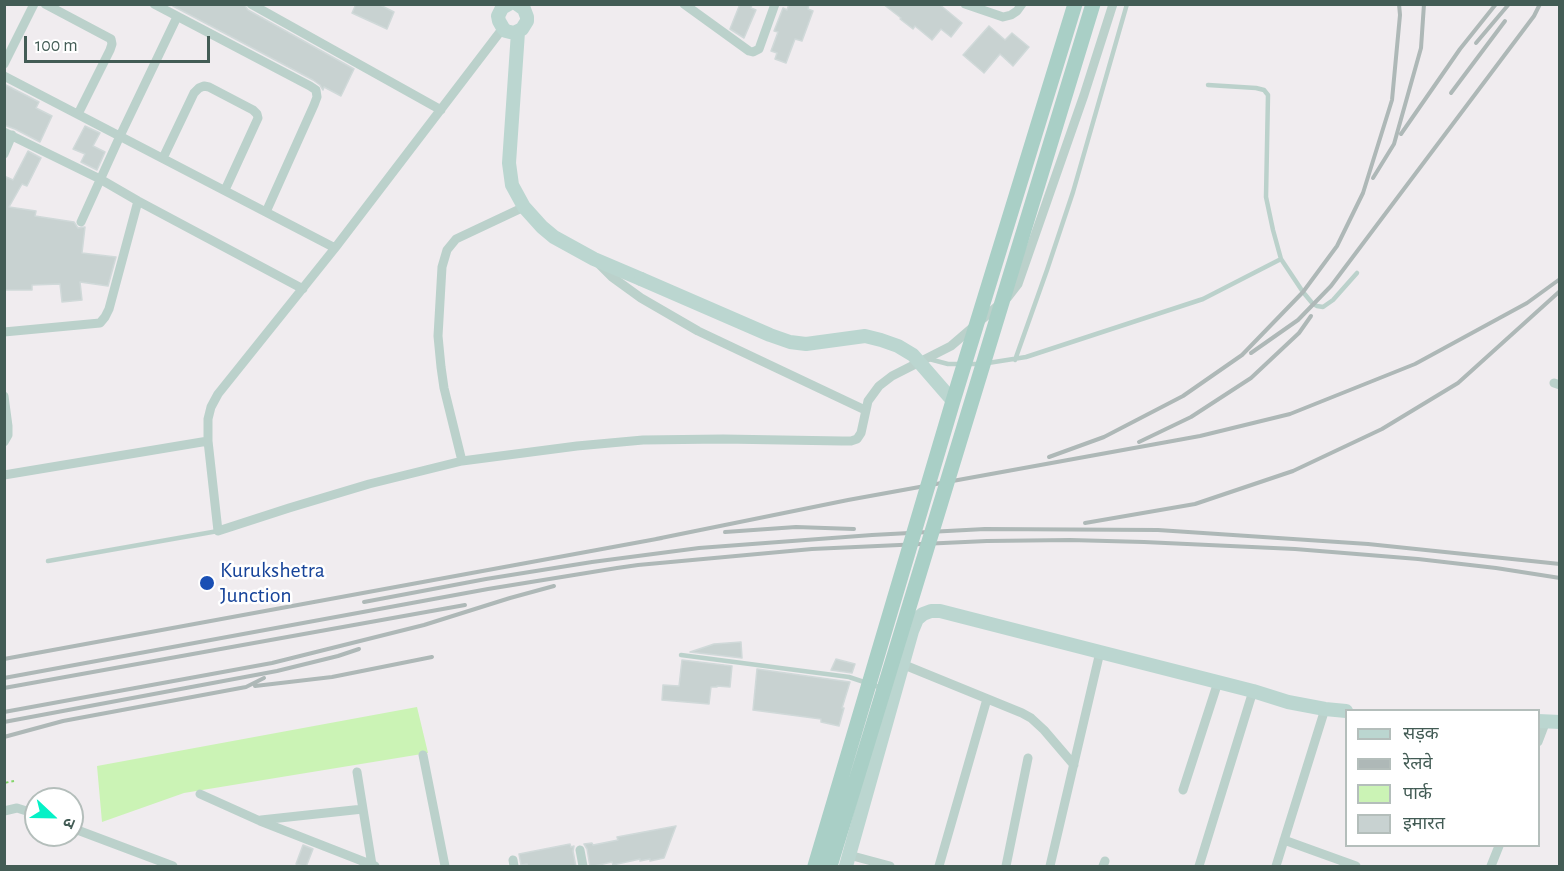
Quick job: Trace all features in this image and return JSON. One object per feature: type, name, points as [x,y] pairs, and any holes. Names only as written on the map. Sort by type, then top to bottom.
[{"type":"main road","points":[[815,867],[1075,4]]},
{"type":"main road","points":[[830,867],[1093,4]]},
{"type":"main road","points":[[515,6],[527,21],[518,32],[510,32],[502,28],[498,16],[502,8],[515,6]]},
{"type":"main road","points":[[518,32],[509,163],[512,185],[524,207],[542,227],[554,237],[594,260],[790,342],[806,344],[865,336],[898,346],[914,355],[954,401]]},
{"type":"main road","points":[[847,861],[912,631],[917,619],[931,611],[940,611],[1288,702],[1345,711]]},
{"type":"street","points":[[4,64],[34,4]]},
{"type":"street","points":[[45,4],[111,39],[110,50],[78,114]]},
{"type":"street","points":[[154,4],[316,90],[314,105],[266,212]]},
{"type":"street","points":[[251,4],[441,110]]},
{"type":"street","points":[[684,4],[753,52],[759,49],[775,4]]},
{"type":"street","points":[[965,4],[1003,17],[1011,15],[1022,4]]},
{"type":"street","points":[[502,28],[335,248],[218,394],[208,418],[208,441],[218,531],[369,484],[462,461],[643,440],[851,441],[857,439],[861,433],[868,401],[879,386],[892,376],[951,346],[1008,297],[1018,284],[1113,4]]},
{"type":"street","points":[[81,222],[177,17]]},
{"type":"street","points":[[4,76],[335,248]]},
{"type":"street","points":[[163,158],[194,93],[199,88],[209,87],[258,114],[225,190]]},
{"type":"street","points":[[4,154],[8,134],[100,179],[303,289]]},
{"type":"street","points":[[4,332],[100,323],[109,309],[138,201]]},
{"type":"street","points":[[462,461],[444,388],[439,346],[442,267],[447,250],[456,239],[524,207]]},
{"type":"street","points":[[594,260],[612,277],[641,298],[698,331],[866,410]]},
{"type":"street","points":[[4,396],[8,435],[4,442]]},
{"type":"street","points":[[4,475],[208,441]]},
{"type":"street","points":[[1050,867],[1100,652]]},
{"type":"street","points":[[902,664],[1022,712],[1044,729],[1074,765]]},
{"type":"street","points":[[1183,790],[1218,682]]},
{"type":"street","points":[[1199,867],[1252,691]]},
{"type":"street","points":[[939,867],[987,699]]},
{"type":"street","points":[[1276,867],[1324,709]]},
{"type":"street","points":[[1540,740],[1548,721]]},
{"type":"street","points":[[423,755],[445,867]]},
{"type":"street","points":[[1006,867],[1028,758]]},
{"type":"street","points":[[357,772],[373,866]]},
{"type":"street","points":[[200,794],[260,821],[373,866]]},
{"type":"street","points":[[4,811],[17,808],[24,810]]},
{"type":"street","points":[[260,821],[363,808]]},
{"type":"street","points":[[84,833],[173,867]]},
{"type":"street","points":[[1284,840],[1356,867]]},
{"type":"street","points":[[1491,867],[1499,847]]},
{"type":"street","points":[[580,850],[583,867]]},
{"type":"street","points":[[847,861],[890,867]]},
{"type":"lane","points":[[1015,360],[1073,192],[1127,4]]},
{"type":"lane","points":[[1208,85],[1256,88],[1264,90],[1268,95],[1266,197],[1281,259],[1303,292],[1313,304],[1323,307],[1334,300],[1357,273]]},
{"type":"lane","points":[[926,359],[948,364],[975,365],[1015,360],[1203,299],[1281,259]]},
{"type":"lane","points":[[48,561],[218,531]]},
{"type":"lane","points":[[681,655],[849,677],[894,692]]},
{"type":"path","points":[[4,783],[14,781]]},
{"type":"green space","points":[[417,707],[428,753],[184,793],[102,822],[97,766]]},
{"type":"building","points":[[174,4],[244,4],[248,10],[354,69],[341,96],[324,87],[323,90],[313,80],[173,6]]},
{"type":"building","points":[[356,4],[378,4],[394,12],[387,29],[352,13]]},
{"type":"building","points":[[740,4],[752,4],[751,8],[756,10],[744,38],[730,29]]},
{"type":"building","points":[[789,4],[809,4],[808,9],[813,11],[802,41],[795,39],[786,63],[775,59],[777,53],[771,51],[778,32],[774,31],[783,8],[787,10]]},
{"type":"building","points":[[883,4],[939,4],[962,23],[951,37],[941,29],[932,40],[915,26],[913,29]]},
{"type":"building","points":[[989,26],[1005,40],[1012,33],[1029,47],[1013,66],[1000,54],[984,73],[963,55]]},
{"type":"building","points":[[4,84],[39,102],[36,108],[52,116],[40,142],[4,125]]},
{"type":"building","points":[[85,126],[100,133],[93,146],[105,152],[97,170],[81,162],[85,154],[73,149]]},
{"type":"building","points":[[28,151],[41,158],[27,186],[22,184],[9,207],[36,211],[35,216],[74,222],[78,228],[85,227],[82,253],[116,257],[108,286],[80,282],[82,300],[62,302],[60,284],[32,285],[32,290],[4,290],[4,176],[13,180]]},
{"type":"building","points":[[741,642],[742,658],[690,652],[714,644]]},
{"type":"building","points":[[836,659],[855,664],[852,673],[831,670]]},
{"type":"building","points":[[682,660],[732,666],[730,687],[711,687],[709,704],[662,700],[663,685],[679,686]]},
{"type":"building","points":[[757,669],[850,682],[839,726],[821,722],[821,719],[753,710]]},
{"type":"building","points":[[676,826],[664,858],[650,861],[650,859],[640,861],[640,859],[613,865],[612,862],[590,867],[584,844],[592,843],[593,845],[618,840],[617,837]]},
{"type":"building","points":[[570,844],[571,847],[574,846],[576,867],[521,865],[519,854]]},
{"type":"building","points":[[303,845],[313,849],[306,867],[296,864]]},
{"type":"railway","points":[[1049,457],[1104,437],[1183,396],[1242,355],[1303,292],[1337,246],[1363,193],[1392,100],[1399,4]]},
{"type":"railway","points":[[1373,178],[1394,144],[1421,48],[1424,4]]},
{"type":"railway","points":[[1401,134],[1460,49],[1496,4]]},
{"type":"railway","points":[[1476,43],[1509,4]]},
{"type":"railway","points":[[1251,353],[1298,320],[1331,286],[1534,16],[1540,4]]},
{"type":"railway","points":[[1451,93],[1505,21]]},
{"type":"railway","points":[[656,539],[848,500],[1200,436],[1290,414],[1415,364],[1527,303],[1560,279]]},
{"type":"railway","points":[[1085,523],[1195,504],[1293,471],[1382,429],[1458,383],[1560,291]]},
{"type":"railway","points":[[1139,442],[1191,417],[1251,378],[1299,333],[1311,316]]},
{"type":"railway","points":[[725,532],[796,527],[854,529]]},
{"type":"railway","points":[[364,602],[486,579],[699,548],[985,529],[1158,530],[1368,544],[1560,564]]},
{"type":"railway","points":[[4,659],[662,538]]},
{"type":"railway","points":[[4,678],[488,589],[617,568],[812,549],[987,541],[1144,542],[1295,549],[1418,559],[1560,578]]},
{"type":"railway","points":[[4,712],[272,663],[424,625],[554,586]]},
{"type":"railway","points":[[4,688],[465,605]]},
{"type":"railway","points":[[4,722],[277,671],[359,649]]},
{"type":"railway","points":[[255,686],[332,677],[432,657]]},
{"type":"railway","points":[[4,737],[63,721],[246,687],[264,678]]},
{"type":"place","name":"Kurukshetra Junction","points":[[207,583]]}]
